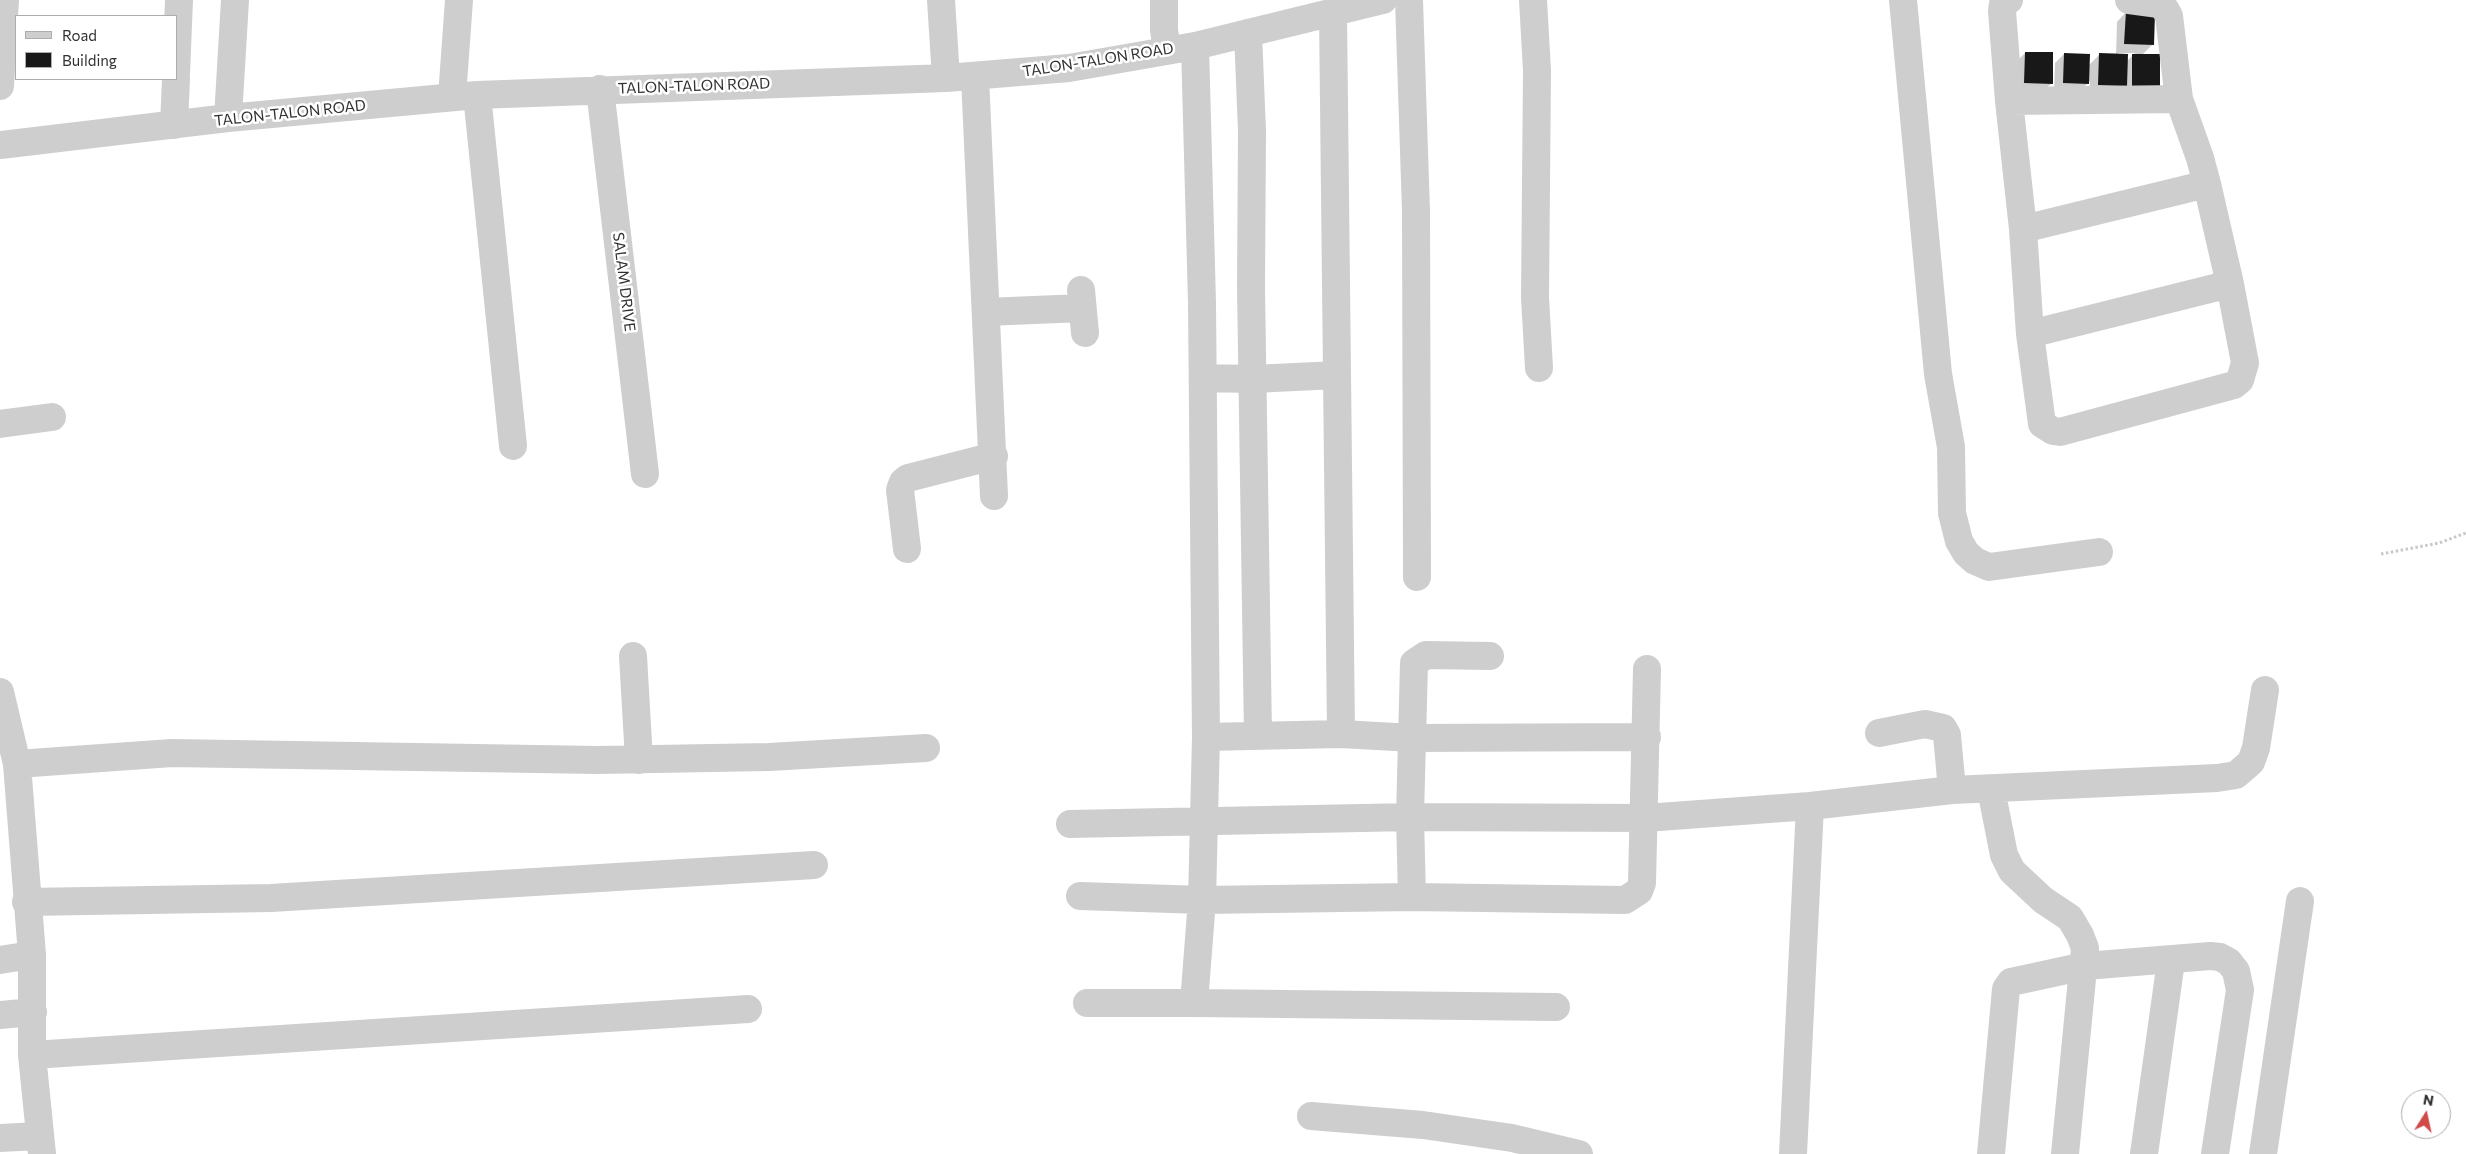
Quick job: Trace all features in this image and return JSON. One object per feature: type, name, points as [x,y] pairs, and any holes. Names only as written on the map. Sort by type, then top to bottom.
[{"type":"street","points":[[0,86],[5,0]]},
{"type":"street","points":[[178,25],[179,0]]},
{"type":"street","points":[[228,118],[235,0]]},
{"type":"street","points":[[460,0],[465,96],[512,446]]},
{"type":"street","points":[[941,0],[946,78]]},
{"type":"street","points":[[1164,0],[1164,30],[1167,50]]},
{"type":"street","name":"TALON-TALON ROAD","points":[[0,145],[228,118],[465,96],[600,89],[975,77],[1069,68],[1195,46],[1248,33],[1292,11],[1333,13],[1383,0]]},
{"type":"street","points":[[1409,0],[1416,211],[1417,577]]},
{"type":"street","points":[[1533,0],[1537,70],[1535,297],[1538,368]]},
{"type":"street","points":[[1903,0],[1938,374],[1951,447],[1952,512],[1959,541],[1966,554],[1975,561],[1989,566],[2099,552]]},
{"type":"street","points":[[2009,0],[2003,4],[2002,11],[2008,101],[2023,228],[2030,334],[2042,424],[2053,432],[2068,432],[2234,386],[2240,380],[2245,363],[2230,284],[2207,184],[2179,99],[2170,16],[2166,9],[2159,4],[2129,0]]},
{"type":"street","points":[[1333,13],[1341,734]]},
{"type":"street","points":[[1248,33],[1252,131],[1258,735]]},
{"type":"street","points":[[1194,1003],[1202,900],[1206,736],[1203,378],[1195,46]]},
{"type":"street","points":[[975,77],[994,456],[994,496]]},
{"type":"street","points":[[174,125],[176,80]]},
{"type":"street","name":"SALAM DRIVE","points":[[600,89],[645,474]]},
{"type":"street","points":[[2008,101],[2179,99]]},
{"type":"street","points":[[2023,228],[2207,184]]},
{"type":"street","points":[[2030,334],[2230,284]]},
{"type":"street","points":[[986,312],[1082,310]]},
{"type":"street","points":[[1203,378],[1253,379],[1337,375]]},
{"type":"street","points":[[0,424],[52,417]]},
{"type":"street","points":[[907,549],[900,490],[903,482],[908,478],[994,456]]},
{"type":"street","points":[[1412,897],[1410,817],[1414,663],[1426,655],[1490,656]]},
{"type":"street","points":[[633,656],[639,760]]},
{"type":"street","points":[[1080,896],[1202,900],[1412,897],[1625,900],[1639,891],[1642,883],[1647,737],[1647,669]]},
{"type":"street","points":[[1070,824],[1410,817],[1645,818],[1810,806],[1952,790],[2216,778],[2236,775],[2251,762],[2256,748],[2265,690]]},
{"type":"street","points":[[0,692],[17,764],[26,902],[32,955],[32,1055],[41,1145],[0,1138]]},
{"type":"street","points":[[1879,733],[1925,724],[1943,728],[1947,735],[1952,790]]},
{"type":"street","points":[[1206,736],[1341,734],[1413,738],[1647,737]]},
{"type":"street","points":[[17,764],[172,753],[639,760],[769,757],[926,748]]},
{"type":"street","points":[[1990,789],[2004,854],[2012,871],[2043,900],[2070,918],[2085,948],[2085,966],[2065,1154]]},
{"type":"street","points":[[1792,1154],[1810,806]]},
{"type":"street","points":[[26,902],[270,898],[814,866]]},
{"type":"street","points":[[2263,1154],[2300,901]]},
{"type":"street","points":[[0,960],[32,955]]},
{"type":"street","points":[[1990,1154],[2006,989],[2011,982],[2017,979],[2085,966],[2210,956],[2220,957],[2228,962],[2236,971],[2240,990],[2215,1154]]},
{"type":"street","points":[[2144,1154],[2171,960]]},
{"type":"street","points":[[1086,1003],[1556,1007]]},
{"type":"street","points":[[32,1055],[748,1009]]},
{"type":"street","points":[[0,1015],[33,1012]]},
{"type":"street","points":[[1311,1116],[1423,1125],[1512,1138],[1579,1154]]},
{"type":"path","points":[[2381,554],[2439,542],[2466,533]]},
{"type":"building","points":[[2126,11],[2155,13],[2154,45],[2124,44]]},
{"type":"building","points":[[2025,52],[2053,52],[2053,84],[2024,83]]},
{"type":"building","points":[[2064,53],[2090,54],[2089,84],[2063,83]]},
{"type":"building","points":[[2099,53],[2128,54],[2127,86],[2098,85]]},
{"type":"building","points":[[2132,54],[2160,54],[2160,86],[2132,86]]}]
